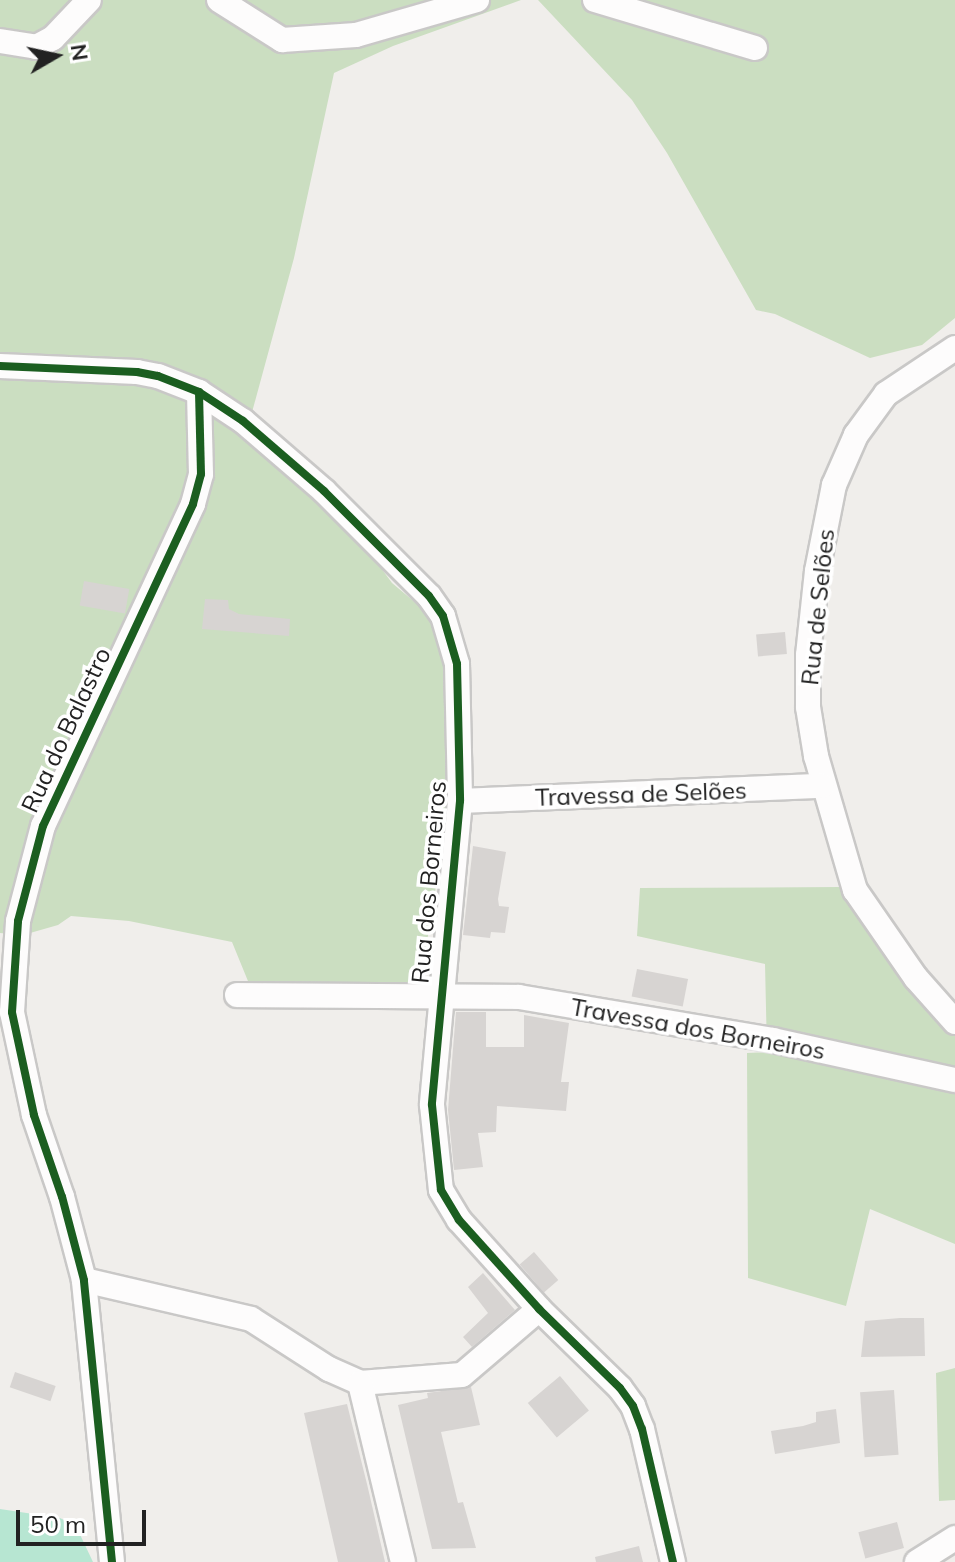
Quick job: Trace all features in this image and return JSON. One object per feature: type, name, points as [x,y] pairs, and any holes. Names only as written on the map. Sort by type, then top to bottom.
[{"type":"street","points":[[0,41],[36,47],[53,38],[89,0]]},
{"type":"street","points":[[219,0],[282,40],[356,35],[477,0]]},
{"type":"street","points":[[595,0],[755,48]]},
{"type":"street","name":"Rua de Selões","points":[[955,348],[886,394],[856,435],[834,485],[817,571],[808,655],[808,707],[822,786],[855,890],[916,978],[955,1022]]},
{"type":"street","name":"Rua dos Borneiros","points":[[0,366],[137,372],[158,376],[199,392],[243,421],[324,491],[429,596],[443,616],[457,664],[460,801],[439,994],[432,1105],[441,1190],[459,1220],[539,1309],[620,1388],[633,1406],[642,1429],[673,1562]]},
{"type":"street","name":"Rua do Balastro","points":[[112,1562],[84,1280],[62,1197],[34,1115],[12,1012],[9,921],[43,826],[193,504],[201,474],[199,392]]},
{"type":"street","name":"Travessa de Selões","points":[[460,801],[822,786]]},
{"type":"street","name":"Travessa dos Borneiros","points":[[237,995],[439,994],[519,997],[654,1017],[955,1080]]},
{"type":"street","points":[[84,1280],[251,1319],[329,1369],[360,1383],[462,1375],[539,1309]]},
{"type":"street","points":[[360,1383],[403,1562]]},
{"type":"street","points":[[917,1562],[955,1538]]},
{"type":"green space","points":[[0,0],[521,0],[393,46],[334,73],[294,258],[248,427],[365,546],[392,583],[429,614],[448,670],[456,762],[420,985],[250,986],[232,942],[129,921],[71,916],[58,925],[23,935],[0,933]]},
{"type":"green space","points":[[538,0],[955,0],[955,318],[922,345],[870,358],[775,314],[756,310],[667,153],[632,100]]},
{"type":"green space","points":[[840,887],[872,912],[941,1025],[955,1021],[955,1244],[870,1209],[846,1306],[748,1278],[747,1053],[767,1052],[765,964],[637,936],[640,888]]},
{"type":"green space","points":[[955,1368],[955,1500],[939,1501],[936,1373]]},
{"type":"green space","points":[[0,1509],[60,1518],[76,1526],[93,1562],[0,1562]]},
{"type":"building","points":[[84,581],[129,589],[125,614],[80,606]]},
{"type":"building","points":[[205,599],[228,600],[229,609],[239,614],[290,619],[289,636],[202,629]]},
{"type":"building","points":[[785,632],[787,654],[758,656],[756,635]]},
{"type":"building","points":[[473,846],[506,852],[498,899],[499,906],[509,907],[505,933],[491,932],[490,938],[463,935]]},
{"type":"building","points":[[637,969],[688,979],[683,1006],[632,996]]},
{"type":"building","points":[[456,1012],[486,1012],[486,1047],[524,1047],[524,1015],[569,1023],[561,1082],[569,1082],[566,1111],[497,1106],[496,1132],[478,1133],[483,1167],[454,1170],[448,1110]]},
{"type":"building","points":[[534,1252],[558,1280],[544,1292],[520,1264]]},
{"type":"building","points":[[483,1273],[515,1310],[472,1347],[463,1337],[488,1313],[468,1287]]},
{"type":"building","points":[[924,1318],[925,1356],[861,1357],[865,1321]]},
{"type":"building","points":[[15,1372],[56,1386],[50,1401],[10,1387]]},
{"type":"building","points":[[560,1376],[589,1410],[557,1437],[528,1403]]},
{"type":"building","points":[[471,1387],[480,1425],[441,1432],[458,1503],[463,1502],[476,1548],[432,1549],[398,1405],[428,1398],[427,1393]]},
{"type":"building","points":[[894,1390],[899,1455],[865,1457],[860,1392]]},
{"type":"building","points":[[347,1404],[385,1562],[338,1562],[304,1413]]},
{"type":"building","points":[[836,1409],[840,1443],[775,1454],[771,1431],[816,1422],[816,1412]]},
{"type":"building","points":[[897,1522],[904,1548],[865,1558],[858,1532]]},
{"type":"building","points":[[639,1546],[643,1562],[596,1562],[595,1557]]},
{"type":"cycle path","points":[[0,366],[137,372],[158,376],[199,392],[243,421],[324,491],[429,596],[443,616],[457,664],[460,801],[432,1105],[441,1190],[459,1220],[539,1309],[620,1388],[633,1406],[642,1429],[673,1562]]},
{"type":"cycle path","points":[[112,1562],[84,1280],[62,1197],[34,1115],[12,1012],[18,921],[43,826],[193,504],[201,474],[199,392]]}]
